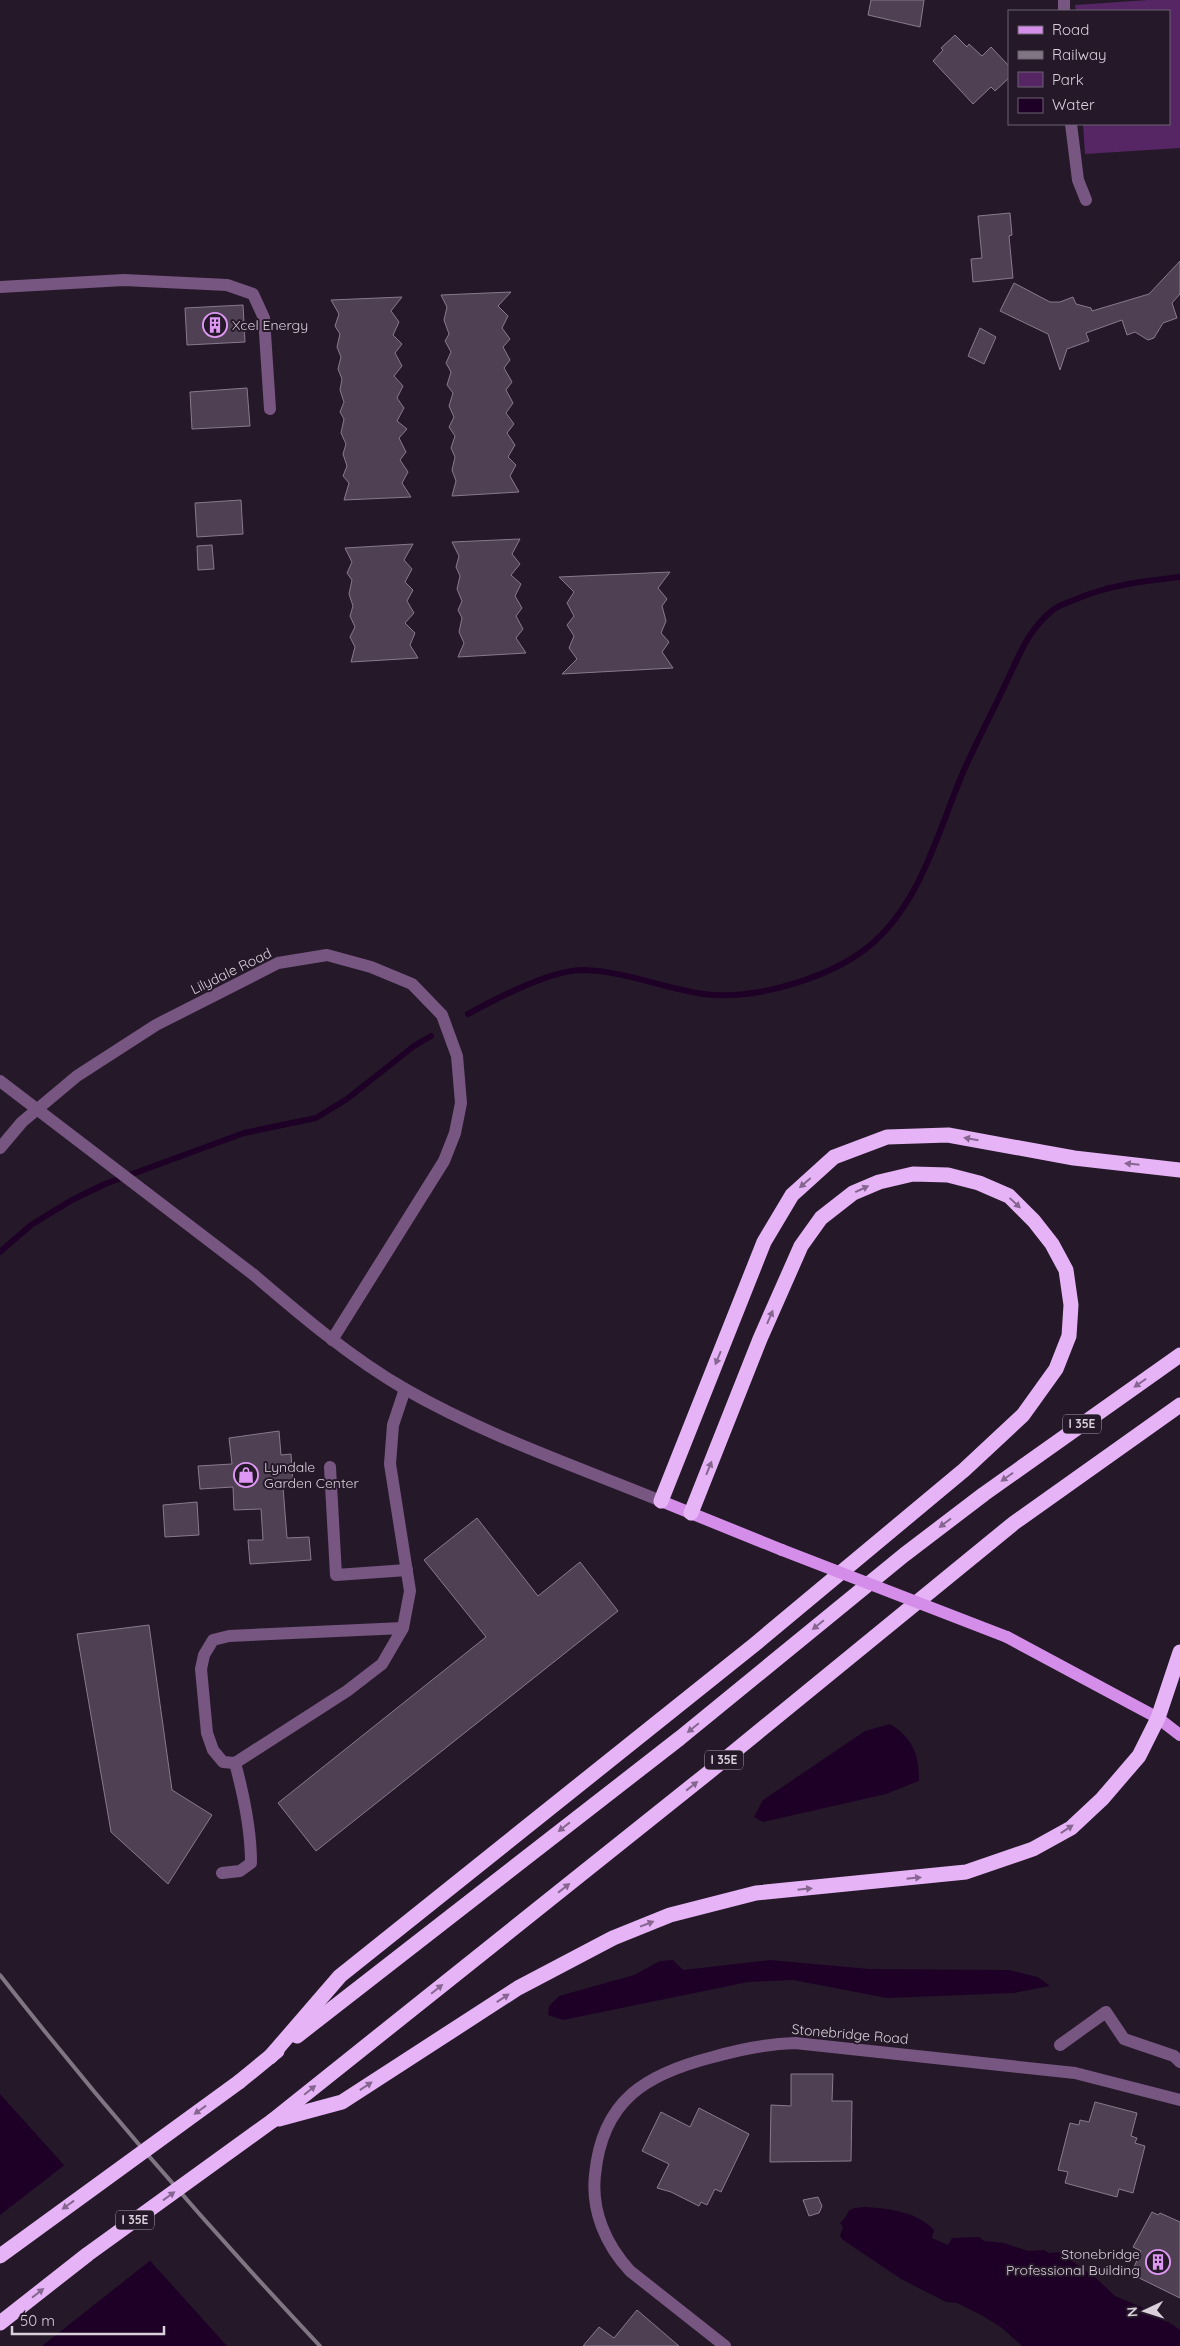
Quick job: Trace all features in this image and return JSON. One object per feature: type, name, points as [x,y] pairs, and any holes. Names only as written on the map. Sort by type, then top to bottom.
[{"type":"highway","points":[[661,1501],[764,1242],[792,1195],[834,1157],[887,1137],[948,1136],[1074,1158],[1180,1170]]},
{"type":"highway","points":[[270,2057],[340,1976],[754,1645],[964,1470],[1022,1415],[1056,1369],[1069,1336],[1071,1305],[1066,1270],[1052,1244],[1034,1221],[1009,1196],[971,1181],[948,1175],[930,1174],[913,1174],[879,1182],[853,1194],[821,1218],[801,1246],[760,1339],[691,1513]]},
{"type":"highway","name":"I 35E","points":[[0,2256],[239,2082],[680,1738],[911,1549],[984,1494],[1180,1355]]},
{"type":"highway","name":"I 35E","points":[[0,2323],[88,2254],[272,2121],[708,1773],[1014,1523],[1180,1404]]},
{"type":"highway","points":[[272,2121],[342,2102],[518,1988],[613,1938],[670,1915],[756,1893],[966,1872],[1033,1849],[1072,1828],[1102,1799],[1139,1756],[1158,1718],[1180,1652]]},
{"type":"main road","points":[[661,1501],[1006,1637],[1158,1718],[1180,1735]]},
{"type":"street","points":[[1071,125],[1078,180],[1086,200]]},
{"type":"street","points":[[0,287],[124,280],[227,285],[253,294],[264,318],[270,409]]},
{"type":"street","name":"Lilydale Road","points":[[0,1148],[22,1122],[77,1076],[156,1025],[278,963],[327,955],[371,967],[412,984],[442,1015],[457,1056],[461,1103],[455,1133],[444,1160],[332,1340]]},
{"type":"street","points":[[0,1081],[254,1275],[332,1340],[405,1388],[489,1431],[661,1501]]},
{"type":"street","points":[[403,1628],[229,1636],[213,1640],[204,1654],[201,1669],[207,1733],[213,1750],[223,1762],[235,1763],[347,1691],[382,1664],[403,1628],[410,1591],[390,1464],[393,1425],[405,1388]]},
{"type":"street","points":[[330,1467],[336,1575],[407,1570]]},
{"type":"street","points":[[222,1872],[240,1871],[251,1863],[251,1844],[235,1763]]},
{"type":"street","points":[[1060,2045],[1106,2012],[1124,2039],[1174,2056],[1180,2062]]},
{"type":"street","name":"Stonebridge Road","points":[[725,2346],[630,2271],[618,2258],[610,2244],[597,2212],[594,2178],[599,2144],[606,2128],[625,2100],[651,2078],[686,2064],[734,2051],[796,2043],[1075,2073],[1180,2100]]},
{"type":"green space","points":[[1148,0],[1180,0],[1180,148],[1085,154],[1083,125],[1170,125],[1170,10],[1076,10],[1075,5]]},
{"type":"water","points":[[890,1724],[904,1735],[913,1748],[918,1763],[919,1781],[886,1794],[763,1822],[754,1817],[763,1800],[865,1731]]},
{"type":"water","points":[[673,1960],[683,1970],[770,1960],[870,1969],[1009,1970],[1038,1977],[1050,1986],[1014,1993],[887,1998],[793,1980],[748,1982],[563,2020],[548,2015],[549,2006],[559,1996],[634,1975],[660,1961]]},
{"type":"water","points":[[0,2094],[227,2346],[0,2346]]},
{"type":"water","points":[[864,2207],[902,2212],[920,2219],[934,2230],[932,2238],[948,2245],[952,2238],[979,2237],[984,2241],[1004,2243],[1028,2251],[1044,2250],[1049,2253],[1059,2252],[1095,2277],[1115,2296],[1158,2314],[1180,2330],[1180,2346],[1022,2346],[1002,2328],[983,2316],[957,2303],[946,2302],[901,2279],[843,2240],[840,2236],[843,2227],[840,2223],[850,2210]]},
{"type":"pier","points":[[66,2164],[152,2259],[42,2346],[0,2346],[0,2215]]},
{"type":"building","points":[[871,0],[924,0],[920,27],[868,15]]},
{"type":"building","points":[[955,35],[967,47],[969,44],[982,56],[991,47],[1008,65],[1008,79],[995,91],[991,87],[973,104],[933,61],[943,50],[941,48]]},
{"type":"building","points":[[1010,213],[1012,235],[1009,236],[1013,278],[973,282],[971,259],[982,258],[978,216]]},
{"type":"building","points":[[1180,261],[1180,294],[1172,303],[1177,318],[1163,323],[1154,338],[1148,340],[1135,332],[1127,335],[1122,320],[1086,333],[1089,341],[1067,349],[1060,370],[1048,334],[1000,311],[1014,283],[1050,302],[1060,302],[1073,297],[1076,304],[1091,308],[1092,311],[1149,294]]},
{"type":"building","points":[[511,292],[498,306],[508,316],[502,328],[510,339],[503,347],[510,360],[504,368],[512,382],[506,390],[513,403],[506,413],[514,424],[507,433],[515,445],[508,457],[516,465],[510,476],[519,492],[452,496],[456,481],[452,470],[455,457],[451,448],[455,436],[449,427],[454,417],[449,406],[453,393],[447,385],[451,372],[446,363],[451,352],[445,341],[449,334],[444,320],[447,307],[441,295]]},
{"type":"building","points":[[402,297],[391,311],[399,322],[393,335],[402,344],[395,353],[402,366],[394,376],[403,386],[397,398],[404,408],[397,421],[407,429],[399,438],[406,452],[400,460],[408,472],[402,483],[411,497],[344,500],[349,483],[343,476],[347,466],[343,454],[346,444],[341,433],[344,419],[340,412],[344,402],[340,390],[342,379],[338,369],[341,357],[337,347],[340,334],[335,326],[339,314],[331,300]]},
{"type":"building","name":"Xcel Energy","points":[[243,305],[245,342],[187,345],[185,308]]},
{"type":"building","points":[[980,328],[996,337],[984,364],[968,356]]},
{"type":"building","points":[[247,388],[250,426],[192,429],[190,392]]},
{"type":"building","points":[[241,500],[243,534],[197,537],[195,503]]},
{"type":"building","points":[[520,539],[512,554],[520,564],[511,575],[521,584],[515,596],[522,608],[516,616],[523,629],[516,638],[526,653],[458,657],[464,643],[459,632],[462,618],[458,610],[462,601],[457,589],[460,576],[456,567],[459,556],[452,542]]},
{"type":"building","points":[[413,544],[404,560],[412,569],[405,582],[413,590],[407,601],[414,613],[405,623],[415,633],[410,645],[418,658],[351,662],[355,647],[350,637],[355,627],[350,616],[353,606],[349,594],[352,580],[347,573],[352,562],[345,548]]},
{"type":"building","points":[[212,545],[214,569],[198,570],[197,546]]},
{"type":"building","points":[[670,572],[658,588],[667,599],[662,606],[666,621],[661,633],[669,642],[662,652],[673,668],[562,674],[577,659],[569,648],[574,636],[567,625],[574,616],[567,603],[574,592],[559,577]]},
{"type":"building","points":[[279,1431],[281,1455],[291,1454],[293,1486],[283,1487],[287,1538],[309,1537],[311,1560],[250,1564],[248,1540],[263,1540],[261,1509],[234,1510],[233,1487],[200,1489],[198,1466],[232,1464],[229,1438]]},
{"type":"building","points":[[197,1502],[199,1535],[165,1537],[163,1505]]},
{"type":"building","points":[[477,1518],[538,1596],[580,1562],[618,1611],[316,1851],[278,1803],[486,1637],[424,1560]]},
{"type":"building","points":[[149,1625],[172,1790],[212,1815],[168,1884],[111,1832],[77,1634]]},
{"type":"building","points":[[791,2074],[833,2074],[832,2101],[852,2101],[851,2161],[770,2162],[771,2105],[791,2106]]},
{"type":"building","points":[[1095,2102],[1137,2113],[1131,2136],[1137,2138],[1135,2143],[1145,2146],[1133,2193],[1119,2189],[1117,2197],[1065,2183],[1068,2172],[1058,2170],[1070,2123],[1079,2125],[1080,2120],[1089,2122]]},
{"type":"building","points":[[699,2108],[749,2134],[721,2192],[715,2189],[707,2205],[701,2202],[699,2206],[671,2192],[657,2188],[669,2164],[642,2151],[661,2112],[690,2127]]},
{"type":"building","points":[[818,2197],[822,2206],[819,2213],[809,2216],[803,2200]]},
{"type":"building","name":"Stonebridge Professional Building","points":[[1152,2212],[1158,2215],[1160,2213],[1180,2222],[1180,2298],[1131,2274],[1141,2251],[1133,2247]]},
{"type":"building","points":[[637,2310],[679,2346],[583,2346],[599,2327],[614,2338]]},
{"type":"waterway","points":[[468,1014],[524,986],[570,971],[583,970],[614,973],[703,994],[746,994],[794,984],[839,965],[859,954],[892,923],[918,883],[969,759],[1019,654],[1037,626],[1055,608],[1087,595],[1126,584],[1180,577]]},
{"type":"waterway","points":[[0,1252],[31,1225],[72,1200],[105,1184],[244,1133],[316,1118],[347,1099],[414,1046],[431,1036]]},
{"type":"railway","points":[[0,1975],[77,2071],[156,2164],[320,2346]]},
{"type":"place","name":"Xcel Energy","points":[[215,325]]},
{"type":"place","name":"Lyndale Garden Center","points":[[246,1475]]},
{"type":"place","name":"Stonebridge Professional Building","points":[[1158,2262]]}]
